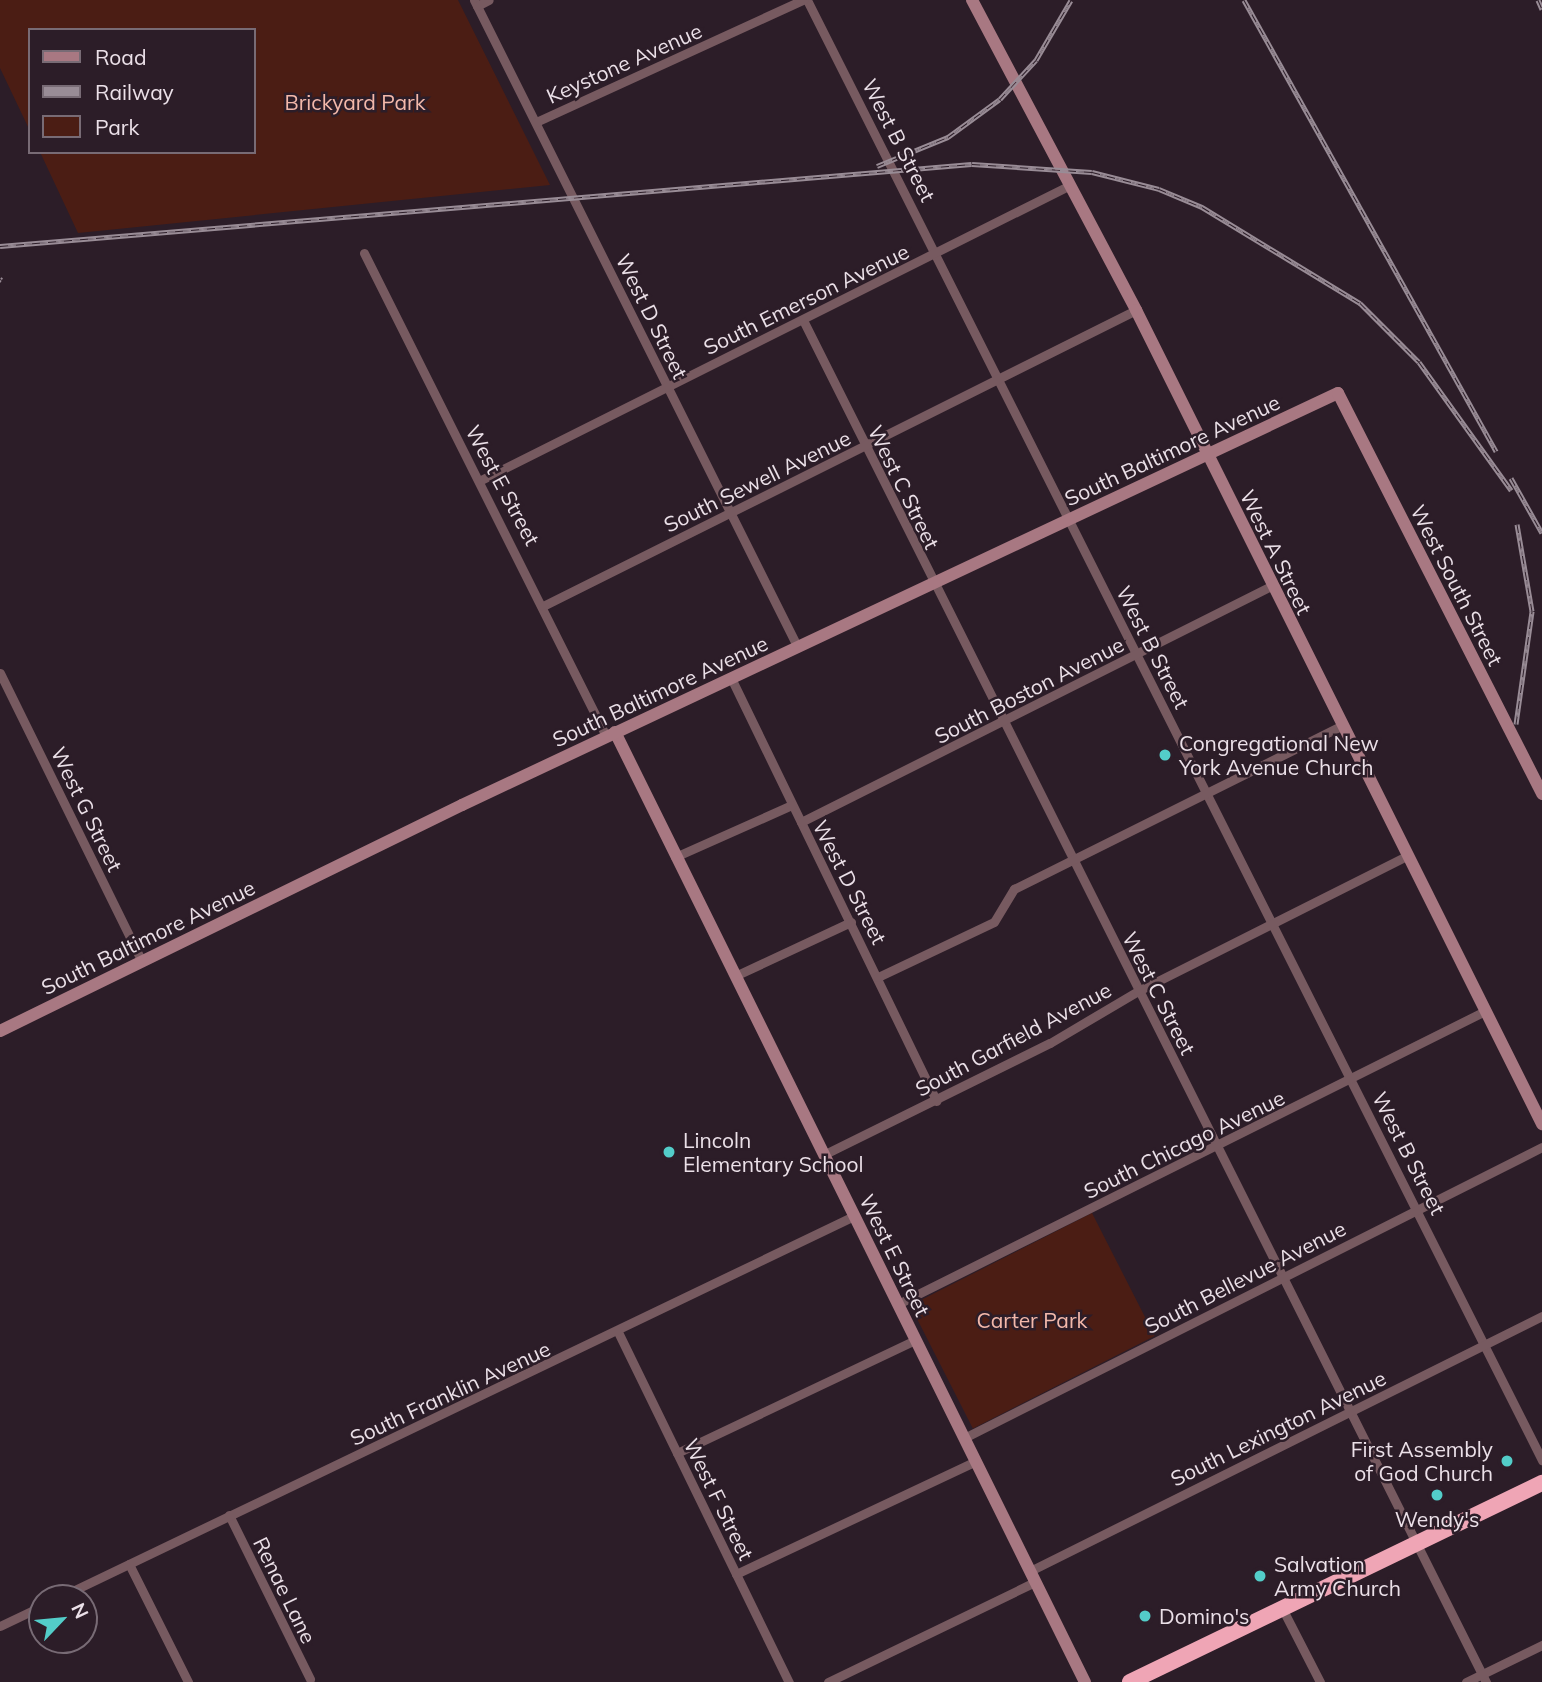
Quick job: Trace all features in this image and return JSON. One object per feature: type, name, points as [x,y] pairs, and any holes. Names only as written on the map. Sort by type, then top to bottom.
[{"type":"highway","points":[[1130,1682],[1542,1483]]},
{"type":"street","points":[[475,3],[489,0]]},
{"type":"street","name":"Keystone Avenue","points":[[536,122],[805,0]]},
{"type":"street","name":"West B Street","points":[[805,0],[937,254],[1542,1461]]},
{"type":"street","name":"West A Street","points":[[972,0],[1136,310],[1270,586],[1542,1124]]},
{"type":"street","name":"West D Street","points":[[475,3],[798,648]]},
{"type":"street","name":"South Emerson Avenue","points":[[481,480],[937,254],[1070,185]]},
{"type":"street","name":"West E Street","points":[[365,253],[543,606],[735,976],[1085,1682]]},
{"type":"street","name":"South Sewell Avenue","points":[[543,606],[1136,310]]},
{"type":"street","name":"West C Street","points":[[803,320],[1002,724],[1484,1678]]},
{"type":"street","name":"South Baltimore Avenue","points":[[0,1031],[611,734],[732,680],[1338,393]]},
{"type":"street","name":"West South Street","points":[[1338,393],[1542,794]]},
{"type":"street","name":"South Boston Avenue","points":[[801,822],[1002,724],[1270,586]]},
{"type":"street","name":"West G Street","points":[[0,673],[142,962]]},
{"type":"street","name":"West D Street","points":[[732,680],[936,1101]]},
{"type":"street","points":[[878,978],[993,922],[1014,889],[1341,726]]},
{"type":"street","points":[[675,857],[792,805]]},
{"type":"street","name":"South Garfield Avenue","points":[[823,1155],[1050,1043],[1138,991],[1406,856]]},
{"type":"street","points":[[735,976],[851,922]]},
{"type":"street","name":"South Chicago Avenue","points":[[898,1304],[1218,1148],[1485,1012]]},
{"type":"street","name":"South Bellevue Avenue","points":[[964,1438],[1542,1147]]},
{"type":"street","name":"South Franklin Avenue","points":[[87,1584],[618,1332],[854,1216]]},
{"type":"street","name":"South Lexington Avenue","points":[[828,1682],[1349,1412],[1542,1316]]},
{"type":"street","name":"West F Street","points":[[618,1332],[789,1682]]},
{"type":"street","points":[[677,1453],[915,1340]]},
{"type":"street","points":[[736,1574],[976,1461]]},
{"type":"street","name":"Renae Lane","points":[[229,1515],[310,1679]]},
{"type":"street","points":[[129,1564],[188,1682]]},
{"type":"street","points":[[1282,1608],[1320,1682]]},
{"type":"street","points":[[0,1626],[28,1613]]},
{"type":"street","points":[[1466,1682],[1484,1678],[1542,1645]]},
{"type":"green space","name":"Brickyard Park","points":[[0,0],[458,0],[550,185],[78,233],[41,154],[256,154],[256,28],[28,28],[28,127],[0,68]]},
{"type":"green space","name":"Carter Park","points":[[1092,1213],[1155,1336],[973,1429],[910,1306]]},
{"type":"railway","points":[[877,166],[948,137],[1000,99],[1036,60],[1071,0]]},
{"type":"railway","points":[[1244,0],[1496,451]]},
{"type":"railway","points":[[1538,0],[1542,9]]},
{"type":"railway","points":[[0,246],[972,164],[1092,172],[1159,189],[1202,207],[1360,303],[1419,362],[1511,490]]},
{"type":"railway","points":[[1511,478],[1542,533]]},
{"type":"railway","points":[[1516,724],[1532,611],[1517,524]]},
{"type":"place","name":"Congregational New York Avenue Church","points":[[1165,755]]},
{"type":"place","name":"Lincoln Elementary School","points":[[669,1152]]},
{"type":"place","name":"First Assembly of God Church","points":[[1507,1461]]},
{"type":"place","name":"Wendy's","points":[[1437,1495]]},
{"type":"place","name":"Salvation Army Church","points":[[1260,1576]]},
{"type":"place","name":"Domino's","points":[[1145,1616]]}]
